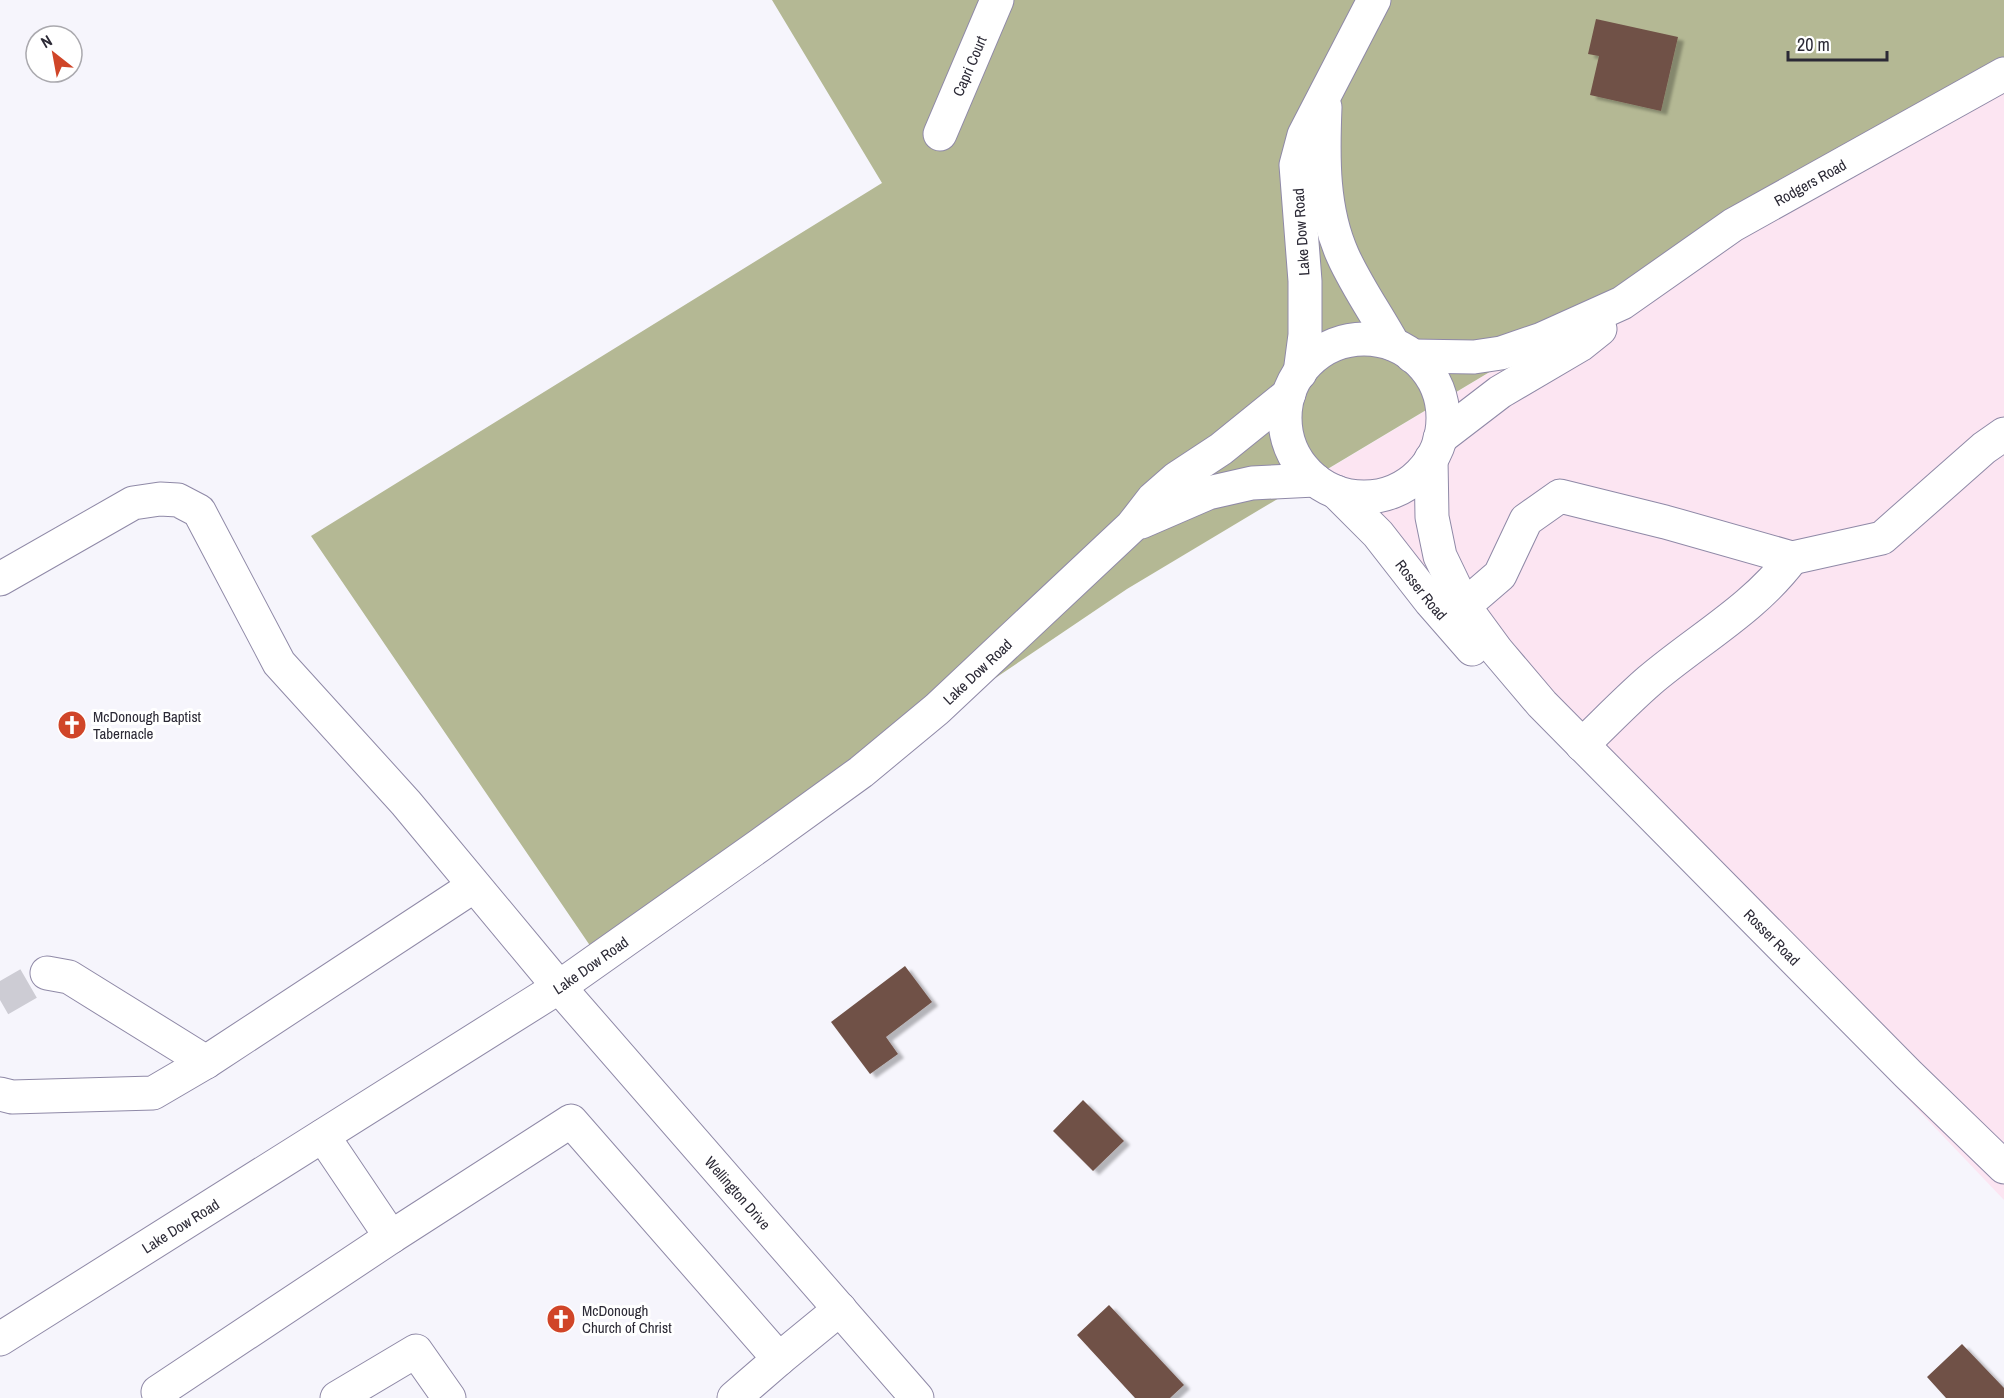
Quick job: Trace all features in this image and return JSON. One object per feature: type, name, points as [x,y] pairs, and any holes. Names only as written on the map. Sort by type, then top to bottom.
[{"type":"street","name":"Capri Court","points":[[940,134],[997,0]]},
{"type":"street","name":"Lake Dow Road","points":[[0,1339],[559,987],[861,772],[937,709],[1132,526],[1153,499],[1177,478],[1221,449],[1294,383],[1305,335],[1305,281],[1296,165],[1304,135],[1325,97],[1345,52],[1374,0]]},
{"type":"street","name":"Rodgers Road","points":[[1403,350],[1474,357],[1502,353],[1542,339],[1622,303],[1733,225],[2004,74]]},
{"type":"street","name":"Lake Dow Road","points":[[1325,97],[1323,154],[1327,202],[1342,254],[1361,292],[1403,350]]},
{"type":"street","name":"Rodgers Road","points":[[1436,448],[1500,392],[1580,345],[1613,318],[1622,303]]},
{"type":"street","points":[[1358,340],[1403,350],[1431,376],[1438,391],[1442,417],[1436,448],[1420,473],[1406,485],[1390,493],[1372,497],[1354,496],[1326,486],[1306,472],[1295,457],[1288,441],[1285,423],[1294,383],[1311,360],[1341,343],[1358,340]]},
{"type":"street","points":[[1464,606],[1500,575],[1526,520],[1560,496],[1665,522],[1792,558],[1882,538],[1984,448],[2004,434]]},
{"type":"street","name":"Rosser Road","points":[[1436,448],[1432,517],[1440,556],[1464,606],[1497,651],[1542,704],[1582,745],[2002,1162]]},
{"type":"street","name":"Lake Dow Road","points":[[1132,526],[1208,493],[1252,483],[1326,486]]},
{"type":"street","name":"Rosser Road","points":[[1326,486],[1378,534],[1464,641],[1484,662],[1542,704]]},
{"type":"street","name":"Wellington Drive","points":[[0,579],[133,503],[160,499],[178,500],[199,511],[279,663],[406,803],[559,987],[917,1398]]},
{"type":"street","points":[[1582,745],[1649,681],[1743,608],[1778,577],[1792,558]]},
{"type":"street","points":[[0,1094],[12,1097],[153,1093],[206,1062],[474,886]]},
{"type":"street","points":[[46,973],[69,977],[206,1062]]},
{"type":"street","points":[[161,1398],[158,1392],[571,1121],[779,1359]]},
{"type":"street","points":[[323,1136],[391,1237]]},
{"type":"street","points":[[734,1398],[840,1309]]},
{"type":"street","points":[[338,1398],[416,1351],[449,1398]]},
{"type":"shaded area","points":[[2004,64],[2004,1200],[1315,477]]},
{"type":"green space","points":[[772,0],[2004,0],[2004,64],[1127,589],[593,950],[311,536],[882,183]]},
{"type":"building","points":[[1596,19],[1678,37],[1661,111],[1590,95],[1599,56],[1588,54]]},
{"type":"building","points":[[905,966],[932,1002],[886,1037],[898,1054],[870,1074],[831,1022]]},
{"type":"building","points":[[1083,1100],[1124,1141],[1093,1171],[1053,1131]]},
{"type":"building","points":[[1109,1305],[1184,1385],[1170,1398],[1135,1398],[1077,1335]]},
{"type":"building","points":[[1962,1344],[2004,1388],[2004,1398],[1946,1398],[1927,1377]]},
{"type":"tunnel","points":[[0,1000],[47,973]]},
{"type":"place","name":"McDonough Baptist Tabernacle","points":[[72,725]]},
{"type":"place","name":"McDonough Church of Christ","points":[[561,1319]]}]
